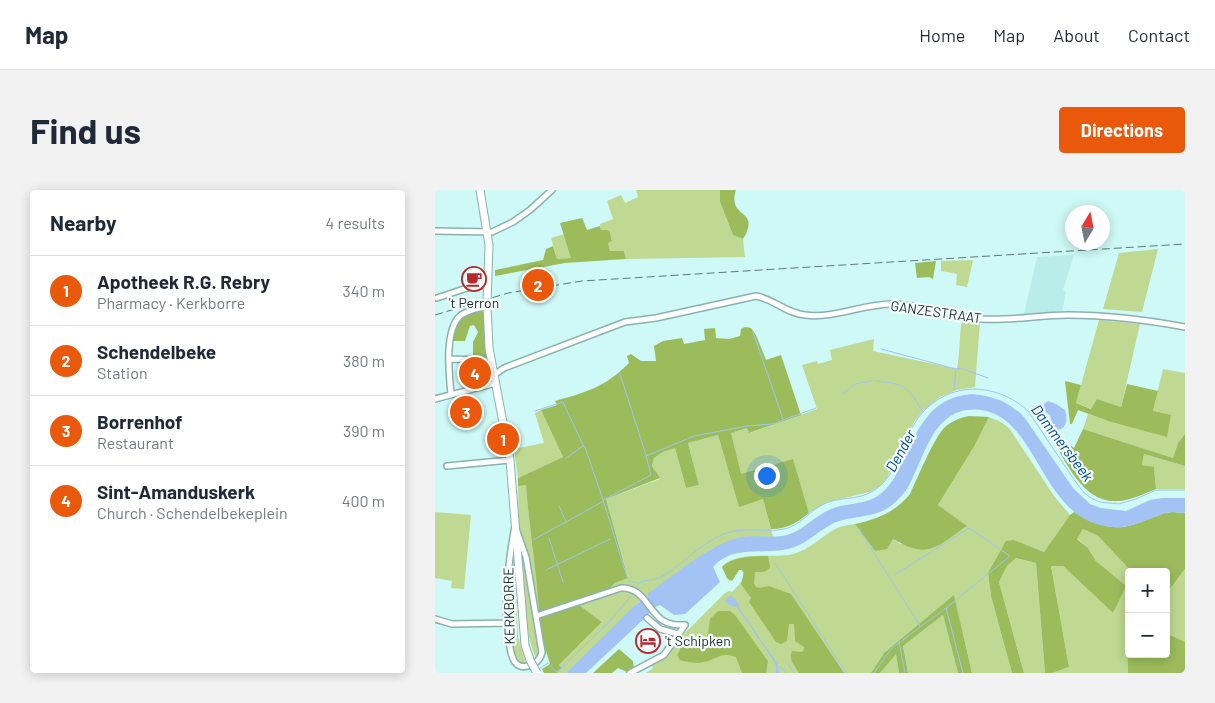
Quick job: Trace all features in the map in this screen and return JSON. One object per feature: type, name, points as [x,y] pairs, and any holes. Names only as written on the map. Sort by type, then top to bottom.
[{"type":"street","name":"KERKBORRE","points":[[480,190],[488,232],[490,256],[487,297],[489,348],[510,460],[525,645],[537,673]]},
{"type":"street","points":[[435,231],[488,232],[498,230],[530,210],[552,190]]},
{"type":"street","points":[[437,298],[476,285],[488,286]]},
{"type":"street","name":"GANZESTRAAT","points":[[495,375],[504,368],[625,322],[656,318],[756,296],[766,299],[788,312],[806,316],[830,314],[869,306],[897,304],[981,319],[1089,316],[1121,318],[1185,327]]},
{"type":"street","points":[[451,394],[449,359],[451,334],[457,319],[470,310],[487,307]]},
{"type":"street","points":[[449,359],[482,360]]},
{"type":"street","points":[[435,399],[496,383]]},
{"type":"street","points":[[447,466],[510,460]]},
{"type":"street","name":"KERKBORRE","points":[[515,526],[526,557],[542,648],[542,656],[539,660],[524,669],[516,666],[512,660],[507,623],[509,559],[515,526]]},
{"type":"street","name":"KERKBORRE","points":[[536,616],[621,588],[633,590],[644,599],[663,621],[685,625],[678,634]]},
{"type":"street","points":[[630,673],[664,655],[677,638],[678,634],[660,629],[647,618]]},
{"type":"street","points":[[435,620],[452,624],[507,623]]},
{"type":"shaded area","points":[[1074,255],[1063,290],[1066,292],[1062,312],[1024,314],[1037,257]]},
{"type":"shaded area","points":[[972,394],[987,396],[1001,401],[1013,407],[1024,417],[1073,488],[1090,504],[1101,508],[1126,511],[1150,500],[1185,498],[1185,513],[1165,513],[1122,527],[1095,524],[1074,512],[1058,494],[1017,432],[1001,418],[981,410],[964,410],[951,416],[941,424],[925,449],[907,489],[888,508],[874,514],[837,522],[805,542],[788,549],[730,555],[713,567],[720,582],[685,614],[674,615],[660,605],[653,608],[645,618],[586,673],[566,673],[633,607],[642,600],[643,602],[647,599],[648,594],[713,548],[740,537],[787,535],[829,510],[867,501],[879,495],[895,477],[913,439],[927,417],[945,401],[957,396]]},
{"type":"shaded area","points":[[1048,401],[1065,410],[1066,423],[1063,428],[1057,430],[1052,426],[1056,424],[1052,424],[1050,415],[1043,408],[1044,404]]},
{"type":"shaded area","points":[[731,595],[739,604],[738,607],[778,665],[779,673],[776,673],[776,666],[773,660],[737,607],[726,602],[725,600]]},
{"type":"green space","points":[[636,190],[720,190],[720,202],[733,235],[743,239],[745,257],[626,259],[624,251],[610,251],[608,243],[612,241],[610,232],[601,230],[600,224],[613,219],[607,201],[621,195],[625,203],[638,197]]},
{"type":"green space","points":[[720,190],[736,190],[735,204],[749,223],[743,239],[733,235],[720,202]]},
{"type":"green space","points":[[582,218],[587,230],[600,226],[601,230],[610,232],[612,241],[608,243],[610,251],[624,251],[626,259],[565,263],[495,276],[495,270],[543,260],[546,249],[553,246],[557,259],[571,258],[560,223]]},
{"type":"green space","points":[[564,234],[572,258],[557,259],[551,238]]},
{"type":"green space","points":[[1158,249],[1142,312],[1103,309],[1119,253]]},
{"type":"green space","points":[[973,260],[967,287],[956,285],[957,274],[941,271],[941,261]]},
{"type":"green space","points":[[936,261],[933,279],[929,277],[917,278],[915,263]]},
{"type":"green space","points":[[477,312],[483,312],[487,358],[473,358],[473,342],[478,332],[474,325],[470,326],[465,341],[452,341],[459,322]]},
{"type":"green space","points":[[962,320],[980,322],[975,387],[957,390],[940,397],[923,411],[914,422],[887,478],[879,487],[870,492],[827,502],[809,513],[793,460],[741,475],[730,433],[747,428],[750,433],[817,409],[802,365],[817,361],[818,364],[832,360],[830,350],[874,339],[873,351],[957,369]]},
{"type":"green space","points":[[1099,320],[1140,324],[1121,407],[1097,399],[1092,409],[1076,403]]},
{"type":"green space","points":[[745,327],[751,328],[756,335],[766,360],[781,355],[801,415],[749,433],[747,428],[731,433],[741,474],[793,459],[809,513],[792,525],[771,529],[763,499],[739,507],[718,435],[688,443],[699,485],[686,488],[675,448],[663,452],[654,458],[652,466],[660,478],[606,499],[628,578],[615,583],[605,593],[542,612],[539,611],[526,485],[518,486],[518,478],[563,457],[541,410],[557,405],[555,401],[595,388],[612,378],[629,363],[627,356],[631,354],[641,361],[656,361],[654,346],[663,341],[682,338],[684,344],[705,340],[704,329],[715,328],[716,338],[729,339],[740,336],[741,329]]},
{"type":"green space","points":[[1163,369],[1185,373],[1185,434],[1178,443],[1173,458],[1083,429],[1088,414],[1108,421],[1153,411]]},
{"type":"green space","points":[[1065,381],[1081,385],[1076,403],[1091,409],[1097,399],[1121,407],[1127,384],[1158,391],[1153,411],[1171,415],[1167,437],[1108,421],[1078,410],[1072,424],[1070,424]]},
{"type":"green space","points":[[541,410],[563,457],[518,478],[514,449],[544,443],[535,413]]},
{"type":"green space","points":[[969,416],[989,417],[975,445],[938,505],[967,526],[932,548],[924,550],[915,549],[893,539],[887,549],[875,551],[855,524],[871,520],[898,506],[910,494],[944,428],[950,423]]},
{"type":"green space","points":[[989,417],[1009,428],[1054,496],[1070,515],[1044,552],[1014,540],[988,573],[991,596],[1012,673],[972,673],[954,596],[884,653],[871,673],[646,673],[653,668],[651,665],[668,655],[676,642],[725,593],[732,592],[741,582],[743,577],[742,570],[739,570],[734,578],[729,581],[722,567],[737,558],[793,554],[809,547],[828,533],[852,524],[855,524],[875,551],[890,543],[893,539],[900,544],[939,545],[966,527],[938,505],[975,445]]},
{"type":"green space","points":[[1083,429],[1173,458],[1178,443],[1185,434],[1185,466],[1144,454],[1142,465],[1154,467],[1156,489],[1119,501],[1106,500],[1095,496],[1078,480],[1052,439],[1059,433],[1074,448]]},
{"type":"green space","points":[[718,435],[739,506],[763,499],[773,537],[713,548],[654,589],[646,599],[630,587],[605,593],[615,583],[628,577],[606,499],[660,479],[652,466],[654,458],[663,452],[675,448],[686,488],[699,485],[688,443]]},
{"type":"green space","points":[[1144,454],[1185,466],[1185,489],[1156,489],[1154,468],[1142,465]]},
{"type":"green space","points":[[526,484],[539,611],[537,609],[529,558],[519,528],[518,486]]},
{"type":"green space","points":[[435,512],[471,515],[464,589],[451,588],[452,581],[435,578]]},
{"type":"green space","points":[[1074,512],[1097,524],[1123,527],[1134,525],[1165,513],[1185,513],[1185,569],[1170,589],[1170,568],[1128,568],[1098,536],[1083,529],[1077,539],[1088,548],[1096,561],[1125,585],[1125,588],[1113,613],[1063,566],[1051,566],[1069,667],[1052,673],[1045,673],[1036,563],[1016,558],[1007,566],[999,582],[1024,673],[1012,673],[991,596],[988,573],[1006,541],[1014,540],[1044,552]]},
{"type":"green space","points":[[1083,529],[1098,536],[1128,568],[1125,568],[1125,658],[1127,658],[1128,673],[1052,673],[1069,667],[1051,566],[1063,566],[1113,613],[1106,570],[1077,538]]},
{"type":"green space","points":[[768,556],[770,567],[762,572],[755,572],[754,583],[756,587],[769,586],[791,594],[844,673],[799,673],[791,654],[792,651],[802,652],[804,647],[795,641],[794,624],[789,624],[787,641],[781,644],[776,642],[749,602],[751,598],[741,584],[744,573],[742,570],[739,570],[732,581],[727,578],[722,567],[735,559]]},
{"type":"green space","points":[[524,557],[541,649],[537,661],[532,649],[527,624]]},
{"type":"green space","points":[[1016,558],[1036,563],[1045,673],[1024,673],[999,582],[1007,566]]},
{"type":"green space","points":[[511,560],[514,560],[518,637],[527,667],[517,665],[511,640]]},
{"type":"green space","points":[[1185,569],[1185,642],[1170,635],[1170,589]]},
{"type":"green space","points":[[626,589],[640,597],[640,601],[566,673],[557,673],[562,668],[559,665],[602,622],[579,605]]},
{"type":"green space","points":[[954,595],[972,673],[958,673],[943,615],[903,646],[908,673],[899,673],[896,654],[880,673],[871,673],[884,653]]},
{"type":"green space","points":[[579,605],[602,622],[559,665],[562,668],[557,673],[544,673],[542,669],[550,664],[539,620],[540,617]]},
{"type":"green space","points":[[718,611],[730,611],[735,615],[768,661],[766,673],[742,673],[736,657],[727,655],[701,663],[680,660],[677,655],[682,646],[695,646],[706,639],[710,619]]},
{"type":"green space","points":[[943,615],[958,673],[908,673],[903,646]]},
{"type":"green space","points":[[1170,635],[1185,642],[1185,673],[1128,673],[1127,658],[1170,658]]},
{"type":"green space","points":[[619,649],[633,661],[634,669],[627,672],[618,668],[612,673],[593,673]]},
{"type":"green space","points":[[896,653],[899,673],[880,673]]},
{"type":"waterway","points":[[753,332],[783,419]]},
{"type":"waterway","points":[[881,349],[956,369],[954,390]]},
{"type":"waterway","points":[[956,369],[960,368],[988,378]]},
{"type":"waterway","points":[[620,374],[646,455]]},
{"type":"waterway","points":[[843,394],[855,384],[872,381]]},
{"type":"waterway","points":[[875,381],[893,383],[905,388],[923,412]]},
{"type":"waterway","name":"Dammersbeek","points":[[637,585],[661,577],[699,548],[724,534],[739,530],[784,529],[799,522],[828,502],[861,496],[873,491],[888,477],[916,421],[927,408],[940,398],[954,392],[969,389],[985,390],[1000,394],[1015,401],[1028,411],[1075,481],[1084,493],[1093,499],[1100,502],[1119,504],[1156,490],[1185,490]]},
{"type":"waterway","points":[[535,411],[563,402],[583,445]]},
{"type":"waterway","points":[[627,577],[603,500],[651,475],[646,456],[694,436],[747,426],[772,424],[816,408]]},
{"type":"waterway","points":[[566,458],[583,446],[585,447],[603,500]]},
{"type":"waterway","points":[[533,540],[602,502]]},
{"type":"waterway","points":[[559,506],[566,521]]},
{"type":"waterway","points":[[896,574],[969,528],[1010,556],[946,608]]},
{"type":"waterway","points":[[859,529],[920,626]]},
{"type":"waterway","points":[[549,538],[563,582]]},
{"type":"waterway","points":[[546,570],[610,539]]},
{"type":"waterway","points":[[775,563],[846,673]]},
{"type":"waterway","points":[[629,581],[638,583]]},
{"type":"waterway","name":"Dammersbeek","points":[[539,669],[548,663],[556,672],[559,670],[610,621],[632,595]]},
{"type":"waterway","points":[[738,607],[759,638]]},
{"type":"waterway","points":[[874,673],[892,648],[946,608],[963,673]]},
{"type":"waterway","points":[[899,642],[905,673]]},
{"type":"waterway","points":[[766,648],[775,661]]},
{"type":"waterway","points":[[788,664],[794,673]]},
{"type":"waterway","points":[[779,667],[786,673]]},
{"type":"railway","points":[[435,315],[508,293],[582,281],[1185,244]]},
{"type":"place","name":"'t Perron","points":[[474,279]]},
{"type":"place","name":"Schendelbeke","points":[[538,285]]},
{"type":"place","name":"Sint-Amanduskerk","points":[[475,373]]},
{"type":"place","name":"Borrenhof","points":[[466,412]]},
{"type":"place","name":"Apotheek R.G. Rebry","points":[[503,439]]},
{"type":"place","name":"'t Schipken","points":[[648,641]]},
{"type":"water label","name":"Dender","points":[[901,451]]}]
